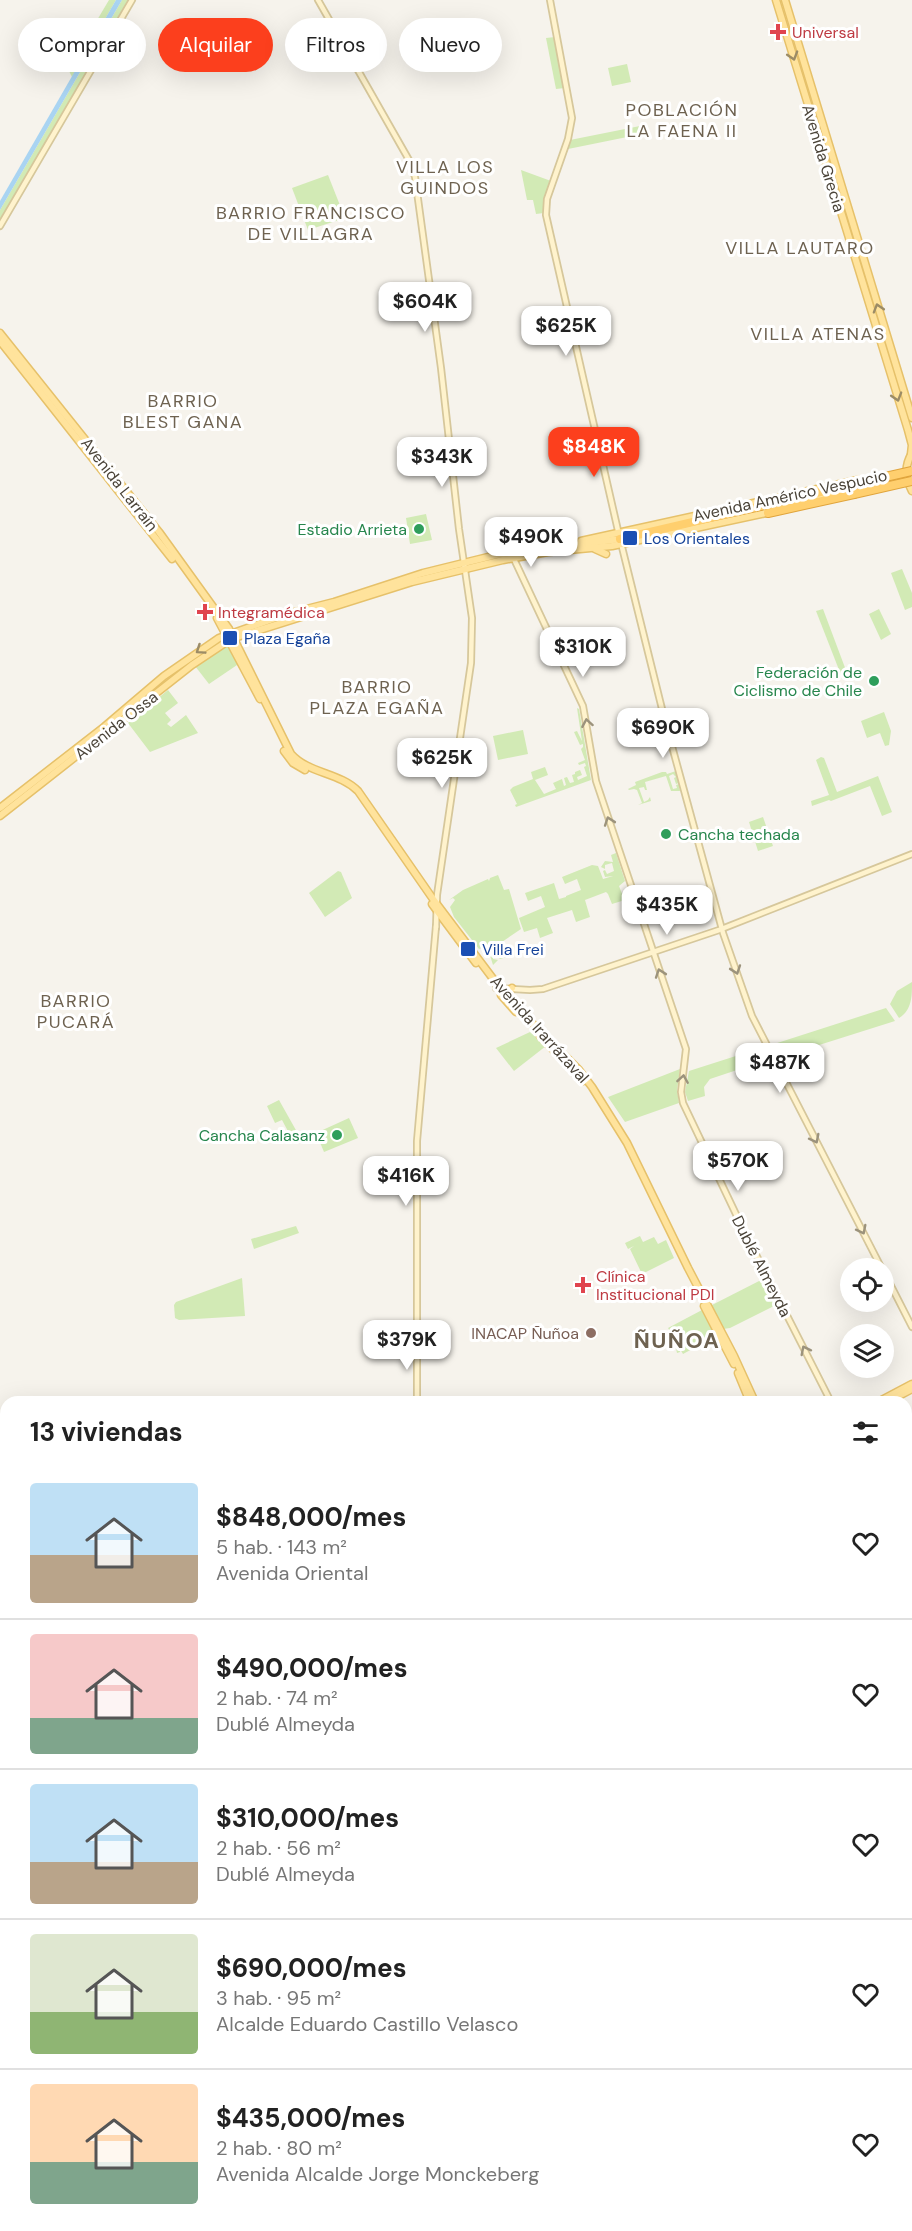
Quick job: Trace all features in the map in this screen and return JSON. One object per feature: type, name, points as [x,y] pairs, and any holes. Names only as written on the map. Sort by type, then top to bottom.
[{"type":"highway","points":[[620,538],[872,480],[909,468]]},
{"type":"highway","points":[[768,513],[910,481]]},
{"type":"highway","points":[[736,506],[752,507]]},
{"type":"highway","points":[[678,519],[690,523]]},
{"type":"main road","points":[[0,226],[132,0]]},
{"type":"main road","points":[[318,0],[409,160],[415,177],[472,618],[472,657],[437,907],[417,1141],[417,1396]]},
{"type":"main road","points":[[550,0],[572,118],[571,128],[547,199],[546,215],[656,689],[722,929],[756,1027],[877,1258]]},
{"type":"main road","name":"Avenida Grecia","points":[[776,0],[908,430],[912,453]]},
{"type":"main road","name":"Avenida Grecia","points":[[785,0],[912,418]]},
{"type":"main road","name":"Avenida Larraín","points":[[0,333],[159,532],[230,637]]},
{"type":"main road","name":"Avenida Larraín","points":[[0,341],[163,547],[230,637]]},
{"type":"main road","points":[[912,453],[909,468],[912,491]]},
{"type":"main road","name":"Avenida Américo Vespucio","points":[[512,555],[591,548],[678,519],[909,468]]},
{"type":"main road","name":"Avenida Américo Vespucio","points":[[230,637],[312,615],[400,585],[512,555],[768,513],[804,501],[898,479],[910,481]]},
{"type":"main road","points":[[591,548],[606,554]]},
{"type":"main road","points":[[497,551],[512,555]]},
{"type":"main road","name":"Dublé Almeyda","points":[[512,555],[583,706],[596,778],[686,1049],[681,1092],[683,1103],[746,1236],[828,1396]]},
{"type":"main road","name":"Avenida Américo Vespucio","points":[[230,637],[314,606],[423,573],[464,567]]},
{"type":"main road","points":[[379,583],[387,585]]},
{"type":"main road","points":[[400,585],[412,586]]},
{"type":"main road","points":[[312,615],[314,606]]},
{"type":"main road","name":"Avenida Ossa","points":[[0,808],[128,708],[176,667],[205,646],[230,637]]},
{"type":"main road","name":"Avenida Ossa","points":[[0,816],[230,637]]},
{"type":"main road","name":"Avenida Irarrázaval","points":[[230,637],[293,757],[307,767],[346,781],[360,796],[437,907],[518,1014],[577,1074],[610,1119],[747,1396]]},
{"type":"main road","points":[[176,667],[174,672],[176,677]]},
{"type":"main road","points":[[163,688],[166,681],[164,676]]},
{"type":"main road","points":[[498,988],[540,989],[722,929],[912,855]]},
{"type":"main road","name":"Avenida Irarrázaval","points":[[498,988],[579,1070],[610,1119],[726,1338],[752,1396]]},
{"type":"main road","points":[[507,996],[512,988]]},
{"type":"main road","points":[[423,994],[430,992]]},
{"type":"main road","points":[[894,1292],[912,1327]]},
{"type":"main road","points":[[889,1396],[912,1384]]},
{"type":"main road","points":[[898,1396],[912,1389]]},
{"type":"green space","points":[[109,0],[116,0],[106,18],[98,18]]},
{"type":"green space","points":[[122,0],[130,0],[119,18],[112,18]]},
{"type":"green space","points":[[555,37],[565,88],[556,89],[546,38]]},
{"type":"green space","points":[[627,64],[631,82],[612,86],[608,68]]},
{"type":"green space","points":[[80,72],[88,72],[0,222],[0,210]]},
{"type":"green space","points":[[640,126],[642,134],[568,149],[570,140]]},
{"type":"green space","points":[[521,170],[551,181],[543,206],[544,213],[536,214],[533,200],[527,200]]},
{"type":"green space","points":[[328,175],[345,218],[308,230],[292,188]]},
{"type":"green space","name":"Estadio Arrieta","points":[[426,514],[432,540],[410,544],[406,518]]},
{"type":"green space","points":[[902,569],[912,593],[912,607],[905,610],[891,573]]},
{"type":"green space","points":[[823,609],[847,673],[841,675],[816,611]]},
{"type":"green space","points":[[879,609],[891,634],[881,640],[869,614]]},
{"type":"green space","name":"Plaza Egaña","points":[[227,646],[240,663],[209,684],[195,666]]},
{"type":"green space","points":[[168,690],[178,703],[165,713],[171,720],[167,724],[171,727],[186,715],[198,733],[150,752],[128,723]]},
{"type":"green space","points":[[577,708],[591,780],[516,807],[517,804],[510,790],[533,779],[531,772],[545,767],[548,775],[535,780],[544,794],[556,789],[553,783],[562,779],[564,786],[566,785],[564,778],[567,777],[570,783],[574,782],[572,775],[575,772],[580,770],[582,775],[577,777],[578,780],[587,776],[585,763],[579,765],[578,763],[585,760],[581,749],[583,744],[580,745],[574,732],[577,731],[582,741]]},
{"type":"green space","points":[[884,712],[891,731],[889,745],[885,746],[880,733],[867,738],[861,721]]},
{"type":"green space","points":[[523,730],[528,754],[498,760],[493,736]]},
{"type":"green space","points":[[824,758],[837,792],[878,776],[892,812],[882,816],[870,786],[812,806],[811,801],[829,795],[816,760]]},
{"type":"green space","points":[[676,771],[679,783],[676,784],[674,778],[676,777],[673,774],[669,776],[673,789],[679,784],[680,791],[671,791],[666,776],[645,782],[647,790],[644,787],[639,788],[644,802],[650,797],[651,801],[638,805],[642,803],[637,790],[628,789],[636,785],[635,782],[662,772],[667,774]]},
{"type":"green space","points":[[763,817],[773,846],[758,851],[749,822]]},
{"type":"green space","points":[[616,853],[625,881],[619,886],[624,899],[628,899],[612,904],[606,892],[585,900],[590,917],[576,922],[572,910],[547,918],[553,933],[540,938],[537,928],[524,932],[519,918],[545,907],[541,896],[528,901],[525,893],[554,883],[559,899],[566,897],[581,890],[577,879],[565,884],[562,877],[592,865],[598,866],[603,879],[613,876],[605,877],[603,871],[605,870],[607,874],[614,871],[612,863],[605,865],[605,869],[601,867],[605,861],[613,862],[611,855]]},
{"type":"green space","points":[[338,871],[341,872],[352,898],[325,917],[309,893]]},
{"type":"green space","points":[[498,875],[504,890],[509,889],[521,929],[499,944],[504,947],[507,957],[499,958],[502,956],[501,950],[492,952],[493,959],[498,960],[493,965],[487,946],[479,949],[454,917],[450,907],[455,900],[453,898],[449,900],[463,890],[488,879],[489,881],[490,878]]},
{"type":"green space","points":[[912,982],[909,1007],[899,1018],[890,1004],[897,991]]},
{"type":"green space","points":[[886,1008],[895,1021],[778,1058],[771,1045]]},
{"type":"green space","points":[[530,1032],[546,1046],[514,1071],[496,1048]]},
{"type":"green space","points":[[764,1047],[770,1059],[710,1079],[704,1087],[705,1096],[688,1101],[685,1092],[689,1071]]},
{"type":"green space","points":[[680,1069],[677,1090],[679,1103],[625,1122],[608,1097]]},
{"type":"green space","points":[[279,1100],[297,1132],[290,1135],[282,1120],[275,1123],[267,1106]]},
{"type":"green space","name":"Cancha Calasanz","points":[[349,1118],[358,1138],[324,1152],[316,1133]]},
{"type":"green space","points":[[296,1226],[299,1233],[254,1249],[251,1239]]},
{"type":"green space","points":[[640,1236],[643,1242],[654,1237],[658,1244],[666,1240],[674,1258],[642,1274],[630,1249],[634,1246],[628,1249],[625,1243]]},
{"type":"green space","points":[[242,1278],[245,1316],[179,1320],[175,1318],[174,1305],[176,1302]]},
{"type":"green space","points":[[765,1278],[778,1304],[730,1328],[723,1329],[710,1307]]},
{"type":"green space","points":[[702,1310],[716,1336],[683,1354],[679,1347],[680,1352],[677,1353],[675,1344],[677,1342],[666,1333],[670,1331],[668,1328]]},
{"type":"water","points":[[116,0],[122,0],[112,18],[106,18]]},
{"type":"water","points":[[74,72],[80,72],[0,210],[0,201]]},
{"type":"place","name":"Universal","points":[[778,32]]},
{"type":"place","name":"Estadio Arrieta","points":[[419,529]]},
{"type":"place","name":"Los Orientales","points":[[630,538]]},
{"type":"place","name":"Integramédica","points":[[205,612]]},
{"type":"place","name":"Plaza Egaña","points":[[230,638]]},
{"type":"place","name":"Federación de Ciclismo de Chile","points":[[874,681]]},
{"type":"place","name":"Cancha techada","points":[[666,834]]},
{"type":"place","name":"Villa Frei","points":[[468,949]]},
{"type":"place","name":"Cancha Calasanz","points":[[337,1135]]},
{"type":"place","name":"Clínica Institucional PDI","points":[[583,1285]]},
{"type":"place","name":"INACAP Ñuñoa","points":[[591,1333]]},
{"type":"district","name":"POBLACIÓN LA FAENA II","points":[[682,120]]},
{"type":"district","name":"VILLA LOS GUINDOS","points":[[445,177]]},
{"type":"district","name":"BARRIO FRANCISCO DE VILLAGRA","points":[[311,223]]},
{"type":"district","name":"VILLA LAUTARO","points":[[800,248]]},
{"type":"district","name":"VILLA ATENAS","points":[[818,334]]},
{"type":"district","name":"BARRIO BLEST GANA","points":[[183,411]]},
{"type":"district","name":"BARRIO PLAZA EGAÑA","points":[[377,697]]},
{"type":"district","name":"BARRIO PUCARÁ","points":[[76,1011]]},
{"type":"district","name":"ÑUÑOA","points":[[677,1340]]}]
